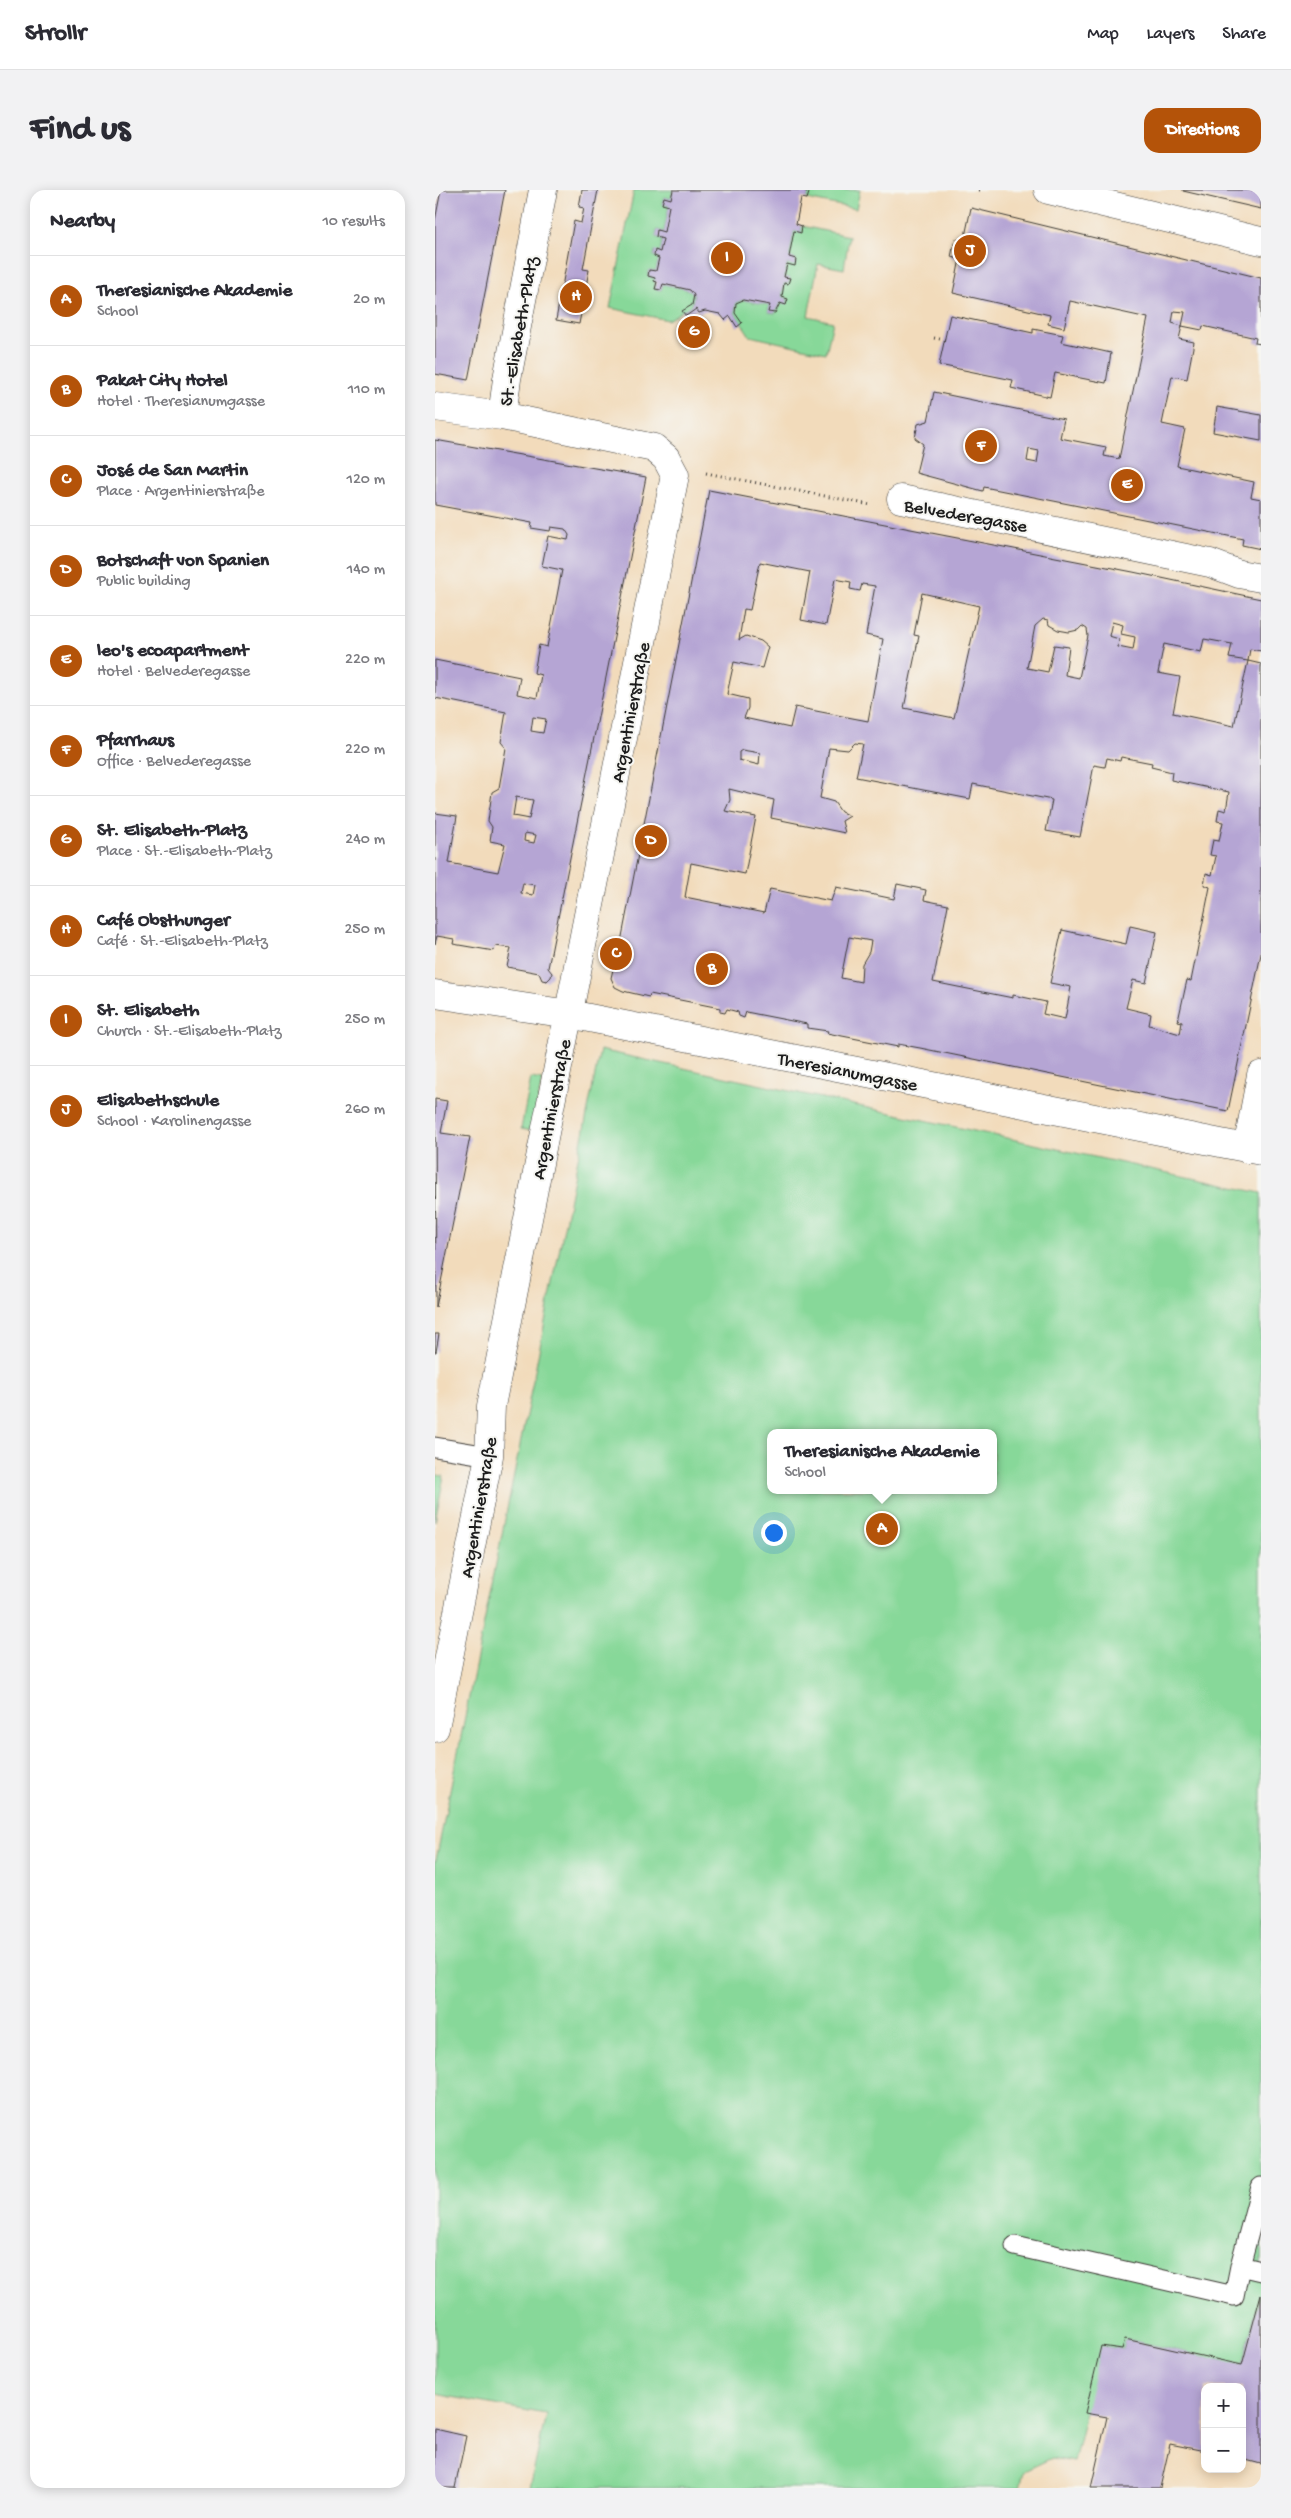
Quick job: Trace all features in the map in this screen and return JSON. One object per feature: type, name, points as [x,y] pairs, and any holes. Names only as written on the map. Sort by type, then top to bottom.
[{"type":"street","name":"St.-Elisabeth-Platz","points":[[543,190],[507,379],[502,416],[654,448],[666,458],[671,478]]},
{"type":"street","points":[[1048,190],[1261,241]]},
{"type":"street","points":[[435,407],[502,416]]},
{"type":"street","name":"Argentinierstraße","points":[[435,1728],[489,1456],[491,1406],[569,1014],[671,478]]},
{"type":"street","name":"Belvederegasse","points":[[901,499],[1210,563],[1239,574],[1261,578]]},
{"type":"street","name":"Theresianumgasse","points":[[435,994],[569,1014],[1254,1150]]},
{"type":"street","points":[[1254,1150],[1261,1075]]},
{"type":"lane","points":[[435,1446],[489,1456]]},
{"type":"lane","points":[[1015,2246],[1233,2296],[1261,2187]]},
{"type":"lane","points":[[1241,2266],[1261,2271]]},
{"type":"path","points":[[934,338],[945,340]]},
{"type":"path","name":"Belvederegasse","points":[[671,478],[882,508],[901,499]]},
{"type":"green space","points":[[634,190],[673,190],[671,199],[664,197],[662,204],[669,206],[664,232],[657,230],[656,237],[663,239],[660,252],[655,251],[654,256],[659,258],[656,271],[649,270],[648,275],[655,278],[655,289],[661,290],[663,284],[690,290],[694,295],[692,305],[668,320],[610,308]]},
{"type":"green space","points":[[803,190],[860,190],[856,209],[807,199],[809,193]]},
{"type":"green space","points":[[802,226],[849,236],[844,269],[818,264],[808,316],[833,322],[826,353],[750,336],[735,313],[736,303],[743,300],[770,305],[768,312],[775,313],[780,303],[786,304],[788,299],[782,297],[784,283],[788,284],[790,278],[784,277],[787,264],[795,265],[796,259],[789,257],[794,231],[801,233]]},
{"type":"green space","points":[[600,1050],[1261,1193],[1261,2292],[1242,2365],[1125,2339],[1122,2349],[1102,2346],[1074,2462],[1052,2458],[1024,2471],[1020,2488],[530,2488],[546,2414],[435,2394],[435,1865]]},
{"type":"green space","points":[[531,1078],[542,1080],[532,1131],[521,1129]]},
{"type":"green space","points":[[435,1467],[437,1468],[436,1475],[444,1476],[435,1522]]},
{"type":"building","points":[[441,190],[505,190],[468,380],[435,374],[435,221]]},
{"type":"building","points":[[582,190],[598,190],[583,269],[589,270],[579,324],[556,320],[574,221],[581,223],[584,208],[579,207]]},
{"type":"building","points":[[673,190],[803,190],[809,193],[807,199],[801,198],[796,224],[802,226],[801,233],[794,231],[789,257],[796,259],[795,266],[787,264],[784,277],[790,278],[788,284],[784,283],[782,297],[788,299],[786,305],[780,303],[775,313],[768,312],[770,305],[743,300],[736,303],[735,313],[742,323],[737,327],[730,316],[725,320],[720,314],[705,311],[699,313],[696,309],[686,316],[682,311],[692,305],[694,295],[690,290],[663,284],[661,290],[655,289],[657,282],[654,281],[655,278],[648,276],[649,270],[656,271],[659,258],[654,256],[655,250],[660,252],[663,239],[656,237],[657,230],[664,232],[669,206],[662,204],[664,197],[671,199]]},
{"type":"building","points":[[1261,190],[1261,209],[1183,191]]},
{"type":"building","points":[[971,208],[1261,278],[1261,344],[1255,343],[1256,338],[1203,326],[1202,330],[1182,326],[1179,339],[1194,342],[1187,379],[1172,376],[1162,424],[1185,429],[1177,466],[1254,482],[1251,497],[1261,499],[1261,549],[1242,545],[1243,539],[984,487],[983,491],[916,473],[923,444],[915,438],[918,424],[928,421],[934,392],[1064,419],[1060,438],[1106,447],[1104,456],[1119,459],[1148,318],[1070,301],[1064,328],[1048,324],[1050,315],[953,293],[960,259],[951,257],[955,239],[964,241]],"holes":[[[1174,311],[1185,312],[1182,326],[1172,323]],[[1029,449],[1039,451],[1037,463],[1027,461]]]},
{"type":"building","points":[[950,315],[1033,333],[1033,329],[1063,335],[1061,342],[1111,353],[1106,383],[1055,373],[1050,397],[1011,388],[1013,380],[939,365]]},
{"type":"building","points":[[1217,407],[1261,415],[1261,441],[1213,432]]},
{"type":"building","points":[[435,440],[646,477],[548,968],[552,973],[547,981],[542,980],[539,973],[507,967],[511,948],[495,946],[494,951],[453,944],[454,939],[437,936],[435,944],[435,813],[457,816],[449,863],[498,872],[505,844],[490,841],[492,827],[488,821],[492,792],[499,788],[506,748],[501,742],[506,712],[435,698],[435,660],[520,677],[517,694],[537,698],[541,675],[534,673],[539,645],[547,647],[562,570],[542,566],[548,536],[568,540],[569,535],[565,529],[551,527],[550,531],[531,528],[532,523],[435,505]],"holes":[[[533,717],[546,719],[543,733],[531,731]],[[516,797],[533,800],[529,819],[513,816]],[[525,833],[536,835],[534,843],[524,841]],[[523,883],[535,885],[533,895],[521,893]]]},
{"type":"building","points":[[709,490],[1133,572],[1261,599],[1261,651],[1250,649],[1248,661],[1261,664],[1261,954],[1228,1111],[920,1048],[898,1044],[898,1047],[827,1033],[828,1031],[807,1028],[807,1024],[746,1012],[744,1018],[739,1016],[738,1012],[727,1009],[725,1013],[720,1012],[720,1008],[650,994],[649,997],[623,991],[615,987],[611,978],[618,948],[620,947]],"holes":[[[760,562],[810,572],[801,620],[826,625],[835,579],[851,582],[850,589],[860,591],[862,584],[875,586],[866,635],[883,639],[868,721],[795,707],[790,728],[744,718],[748,708],[748,699],[727,694],[734,662],[762,668],[768,647],[761,641],[746,636],[739,640],[744,609],[750,610]],[[922,593],[979,606],[954,718],[904,708],[919,636],[914,635]],[[1043,619],[1048,620],[1049,625],[1058,630],[1069,632],[1078,630],[1082,626],[1087,629],[1088,636],[1079,678],[1065,675],[1069,647],[1054,645],[1048,672],[1027,668],[1035,626]],[[1112,622],[1123,625],[1121,634],[1135,637],[1133,650],[1118,647],[1119,639],[1109,636]],[[1204,639],[1232,644],[1229,658],[1248,661],[1234,726],[1173,713],[1180,677],[1158,673],[1164,644],[1201,652]],[[855,743],[863,744],[856,777],[970,799],[973,784],[1052,800],[1046,831],[1080,837],[1094,765],[1105,767],[1107,758],[1120,761],[1121,757],[1152,763],[1151,767],[1172,772],[1171,780],[1229,792],[1226,811],[1219,809],[1217,821],[1223,822],[1219,841],[1213,840],[1210,855],[1216,856],[1212,875],[1206,873],[1204,885],[1210,887],[1191,981],[1187,980],[1178,1021],[1182,1022],[1180,1034],[1149,1025],[1151,1014],[1126,1008],[1133,980],[1146,983],[1157,932],[1130,926],[1126,944],[1062,930],[1050,983],[1071,987],[1065,1019],[1043,1014],[1046,1002],[1013,995],[1013,998],[933,982],[948,905],[924,900],[926,890],[897,884],[894,899],[836,887],[831,901],[770,889],[764,913],[685,897],[691,863],[745,874],[756,817],[725,811],[730,800],[729,789],[774,800],[771,818],[845,833],[842,821],[850,816],[841,812],[834,802],[820,798],[829,748],[848,750]],[[742,750],[760,753],[759,765],[739,760],[739,752]],[[849,937],[871,941],[869,952],[862,964],[861,982],[841,978]]]},
{"type":"building","points":[[435,1099],[447,1101],[441,1133],[470,1137],[436,1307]]},
{"type":"building","points":[[435,1334],[439,1334],[436,1352],[435,1352]]},
{"type":"building","points":[[1261,2294],[1261,2464],[1246,2460],[1246,2383],[1201,2383],[1201,2450],[1170,2444],[1160,2488],[1091,2488],[1107,2417],[1085,2413],[1101,2346],[1122,2349],[1125,2339],[1242,2365]]},
{"type":"building","points":[[435,2429],[466,2436],[455,2488],[435,2488]]},
{"type":"place","name":"Elisabethschule","points":[[970,251]]},
{"type":"place","name":"St. Elisabeth","points":[[727,258]]},
{"type":"place","name":"Café Obsthunger","points":[[576,297]]},
{"type":"place","name":"St. Elisabeth-Platz","points":[[694,332]]},
{"type":"place","name":"Pfarrhaus","points":[[981,446]]},
{"type":"place","name":"leo's ecoapartment","points":[[1127,485]]},
{"type":"place","name":"Botschaft von Spanien","points":[[651,841]]},
{"type":"place","name":"José de San Martin","points":[[616,954]]},
{"type":"place","name":"Pakat City Hotel","points":[[712,969]]},
{"type":"place","name":"Theresianische Akademie","points":[[882,1529]]}]
